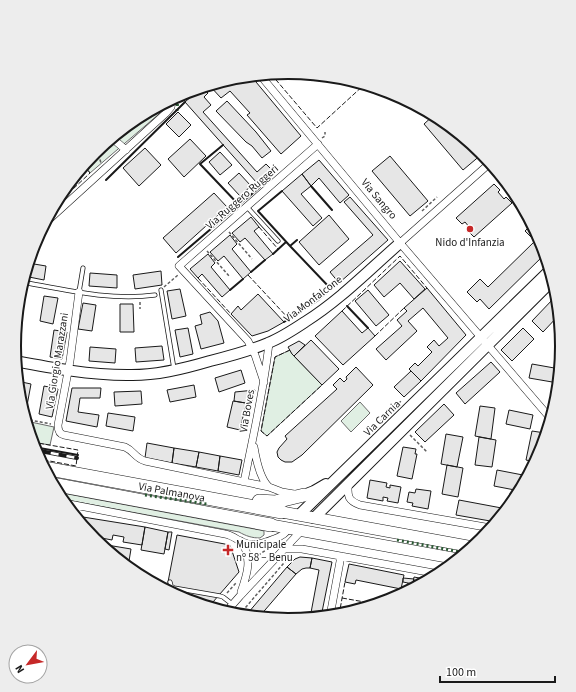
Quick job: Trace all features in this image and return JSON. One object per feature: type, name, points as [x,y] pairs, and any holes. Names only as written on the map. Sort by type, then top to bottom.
[{"type":"highway","name":"Via Palmanova","points":[[52,469],[192,494],[282,512]]},
{"type":"highway","name":"Via Palmanova","points":[[61,486],[271,525]]},
{"type":"highway","points":[[192,494],[203,493],[269,502],[281,501],[304,495]]},
{"type":"main road","name":"Via Palmanova","points":[[282,512],[465,546]]},
{"type":"main road","points":[[289,528],[292,522],[299,515]]},
{"type":"main road","points":[[302,530],[314,518]]},
{"type":"main road","name":"Via Palmanova","points":[[271,525],[451,558]]},
{"type":"street","name":"Via Sangro","points":[[265,80],[320,141],[400,243],[546,414]]},
{"type":"street","points":[[56,214],[171,106]]},
{"type":"street","name":"Via Ruggero Ruggeri","points":[[180,266],[320,141]]},
{"type":"street","points":[[116,142],[126,150]]},
{"type":"street","name":"Via Monfalcone","points":[[22,362],[82,372],[126,376],[141,375],[203,364],[269,343],[319,313],[334,301],[486,167]]},
{"type":"street","name":"Via Boves","points":[[180,266],[180,268],[248,341],[253,349],[264,382]]},
{"type":"street","name":"Via Carnia","points":[[314,518],[545,275]]},
{"type":"street","name":"Via Carnia","points":[[299,515],[484,341],[548,285]]},
{"type":"street","name":"Via Giorgio Marazzani","points":[[60,433],[58,425],[68,370],[79,292]]},
{"type":"street","name":"Via Boves","points":[[244,482],[264,382],[269,343]]},
{"type":"street","name":"Via Palmanova","points":[[60,433],[125,447],[138,458],[145,461],[244,482]]},
{"type":"street","name":"Via Boves","points":[[253,443],[256,460],[263,479],[269,487]]},
{"type":"street","points":[[244,482],[269,487],[289,494],[304,495],[319,488],[347,469]]},
{"type":"street","points":[[348,484],[349,498],[360,505],[485,527]]},
{"type":"street","points":[[75,505],[225,534],[255,545],[264,544],[281,536],[287,532],[289,528]]},
{"type":"street","points":[[232,605],[302,530]]},
{"type":"street","points":[[240,596],[246,578],[248,564],[247,551],[241,541]]},
{"type":"street","points":[[285,549],[298,548],[429,572]]},
{"type":"street","points":[[331,610],[341,556]]},
{"type":"lane","points":[[247,207],[278,241]]},
{"type":"lane","name":"Via Giorgio Marazzani","points":[[79,292],[83,268]]},
{"type":"lane","points":[[29,283],[106,296],[155,295]]},
{"type":"lane","points":[[161,290],[174,370]]},
{"type":"lane","points":[[177,589],[220,596],[232,605]]},
{"type":"path","points":[[320,141],[325,136],[325,132]]},
{"type":"path","points":[[99,157],[103,170]]},
{"type":"path","points":[[422,211],[437,197]]},
{"type":"path","points":[[229,232],[252,259]]},
{"type":"path","points":[[208,251],[230,277]]},
{"type":"path","points":[[161,290],[177,275]]},
{"type":"path","points":[[140,296],[140,310]]},
{"type":"path","points":[[380,420],[402,400]]},
{"type":"path","points":[[32,420],[51,424]]},
{"type":"path","points":[[410,435],[427,452]]},
{"type":"path","points":[[244,609],[287,559],[294,554]]},
{"type":"green space","points":[[162,111],[90,173],[87,170],[112,145],[125,134]]},
{"type":"green space","points":[[290,350],[292,354],[322,385],[267,436],[261,431],[275,357]]},
{"type":"green space","points":[[360,402],[370,413],[351,432],[341,421]]},
{"type":"green space","points":[[32,422],[54,427],[50,445],[39,443]]},
{"type":"green space","points":[[66,494],[260,530],[264,531],[264,535],[260,538],[254,538],[239,532],[71,501]]},
{"type":"building","points":[[255,81],[301,136],[281,154],[247,115],[250,113],[230,91],[221,98],[213,90]]},
{"type":"building","points":[[207,92],[208,93],[204,97],[211,105],[203,112],[257,172],[266,164],[272,170],[257,183],[185,102],[190,97]]},
{"type":"building","points":[[227,101],[256,132],[271,151],[262,158],[252,146],[246,142],[216,111]]},
{"type":"building","points":[[178,112],[191,125],[179,137],[166,124]]},
{"type":"building","points":[[429,120],[451,134],[478,158],[463,170],[424,124]]},
{"type":"building","points":[[190,139],[206,156],[184,177],[168,159]]},
{"type":"building","points":[[145,148],[161,165],[139,186],[123,168]]},
{"type":"building","points":[[220,152],[232,165],[220,175],[209,162]]},
{"type":"building","points":[[390,156],[428,201],[410,216],[372,171]]},
{"type":"building","points":[[319,160],[349,195],[340,203],[319,178],[311,186],[302,174]]},
{"type":"building","points":[[239,173],[251,186],[240,196],[228,183]]},
{"type":"building","points":[[302,174],[311,186],[301,194],[322,218],[313,226],[282,191]]},
{"type":"building","points":[[494,184],[500,190],[498,192],[504,199],[506,197],[512,203],[474,237],[468,231],[470,228],[465,222],[462,224],[456,218]]},
{"type":"building","points":[[214,193],[227,207],[176,253],[163,238]]},
{"type":"building","points":[[350,197],[388,240],[339,283],[330,272],[373,235],[344,202]]},
{"type":"building","points":[[329,215],[349,239],[319,265],[299,242]]},
{"type":"building","points":[[251,217],[259,227],[254,231],[273,254],[265,260],[245,238],[240,242],[232,233]]},
{"type":"building","points":[[527,229],[532,238],[525,231]]},
{"type":"building","points":[[230,235],[237,244],[232,249],[251,272],[243,279],[224,256],[218,261],[210,252]]},
{"type":"building","points":[[534,242],[540,258],[489,309],[480,299],[477,302],[467,292],[480,279],[488,287]]},
{"type":"building","points":[[208,254],[215,263],[211,267],[230,290],[222,297],[202,274],[198,278],[190,269]]},
{"type":"building","points":[[400,261],[425,289],[414,299],[400,283],[384,297],[374,285]]},
{"type":"building","points":[[34,264],[46,266],[44,280],[30,277]]},
{"type":"building","points":[[161,271],[162,285],[135,289],[133,275]]},
{"type":"building","points":[[90,273],[117,275],[117,288],[89,286]]},
{"type":"building","points":[[427,288],[466,335],[421,381],[409,369],[415,363],[418,366],[432,352],[427,347],[434,340],[439,346],[448,338],[423,308],[408,321],[417,331],[386,360],[376,349],[402,326],[397,320],[407,311],[404,308]]},
{"type":"building","points":[[180,289],[186,316],[172,319],[167,291]]},
{"type":"building","points":[[368,290],[389,315],[376,326],[355,301]]},
{"type":"building","points":[[258,294],[284,322],[268,331],[252,336],[231,314],[238,306],[241,310]]},
{"type":"building","points":[[44,296],[58,298],[53,324],[40,321]]},
{"type":"building","points":[[551,301],[554,321],[543,332],[532,321]]},
{"type":"building","points":[[83,303],[96,305],[92,331],[78,329]]},
{"type":"building","points":[[120,304],[133,304],[134,332],[120,332]]},
{"type":"building","points":[[342,311],[362,333],[368,328],[375,336],[343,365],[315,336]]},
{"type":"building","points":[[210,312],[218,321],[224,343],[201,349],[195,326],[202,324],[200,315]]},
{"type":"building","points":[[188,328],[193,354],[180,357],[175,330]]},
{"type":"building","points":[[523,328],[534,339],[512,361],[501,350]]},
{"type":"building","points":[[54,330],[67,332],[62,359],[50,357]]},
{"type":"building","points":[[311,340],[339,369],[322,385],[294,356]]},
{"type":"building","points":[[299,341],[305,345],[294,356],[288,347]]},
{"type":"building","points":[[162,346],[164,360],[136,362],[135,348]]},
{"type":"building","points":[[90,347],[116,349],[115,363],[89,361]]},
{"type":"building","points":[[491,362],[500,372],[465,404],[456,393]]},
{"type":"building","points":[[532,364],[554,368],[553,382],[529,378]]},
{"type":"building","points":[[356,367],[373,385],[302,455],[292,462],[285,462],[281,460],[278,457],[277,452],[287,439],[285,436],[337,389],[333,385],[340,378],[344,382],[347,379],[346,377]]},
{"type":"building","points":[[241,370],[245,383],[219,392],[215,378]]},
{"type":"building","points":[[411,371],[421,381],[404,397],[394,387]]},
{"type":"building","points":[[23,382],[31,384],[27,404]]},
{"type":"building","points":[[194,385],[196,397],[170,402],[167,390]]},
{"type":"building","points":[[44,386],[58,389],[52,417],[39,414]]},
{"type":"building","points":[[72,388],[101,388],[100,398],[80,398],[78,412],[99,415],[97,427],[66,421]]},
{"type":"building","points":[[255,390],[251,404],[234,401],[235,392]]},
{"type":"building","points":[[141,391],[142,404],[115,406],[114,392]]},
{"type":"building","points":[[233,401],[246,403],[240,430],[227,427]]},
{"type":"building","points":[[444,404],[454,415],[425,442],[415,432]]},
{"type":"building","points":[[480,406],[495,408],[491,439],[475,436]]},
{"type":"building","points":[[509,410],[533,415],[530,429],[506,424]]},
{"type":"building","points":[[108,413],[135,417],[133,431],[106,426]]},
{"type":"building","points":[[532,431],[541,432],[529,461],[526,460]]},
{"type":"building","points":[[446,434],[463,437],[457,467],[441,464]]},
{"type":"building","points":[[479,437],[496,440],[492,467],[475,465]]},
{"type":"building","points":[[147,443],[174,448],[172,463],[145,458]]},
{"type":"building","points":[[403,447],[416,449],[415,454],[417,454],[412,479],[397,476]]},
{"type":"building","points":[[174,448],[199,452],[196,467],[172,463]]},
{"type":"building","points":[[199,452],[220,456],[218,471],[196,467]]},
{"type":"building","points":[[220,456],[242,460],[239,475],[218,471]]},
{"type":"building","points":[[447,465],[463,468],[458,497],[442,494]]},
{"type":"building","points":[[497,470],[522,475],[513,490],[494,486]]},
{"type":"building","points":[[370,480],[387,483],[386,487],[390,488],[390,485],[401,487],[398,503],[387,501],[388,498],[383,497],[383,501],[367,498]]},
{"type":"building","points":[[416,489],[431,491],[428,509],[412,506],[413,503],[407,502],[409,492],[415,493]]},
{"type":"building","points":[[459,500],[501,508],[490,521],[456,515]]},
{"type":"building","points":[[83,517],[145,527],[142,545],[123,542],[124,537],[113,535],[112,540],[102,538]]},
{"type":"building","points":[[145,527],[168,532],[164,554],[141,550]]},
{"type":"building","points":[[168,532],[172,532],[169,550],[165,549]]},
{"type":"building","points":[[177,535],[230,545],[239,572],[213,602],[186,593],[168,584]]},
{"type":"building","points":[[110,546],[131,549],[129,561]]},
{"type":"building","points":[[300,557],[312,558],[310,568],[302,569],[296,574],[287,567],[295,559]]},
{"type":"building","points":[[312,558],[332,562],[322,611],[311,612],[319,570],[310,568]]},
{"type":"building","points":[[349,564],[404,575],[401,587],[399,589],[356,580],[355,584],[345,582]]},
{"type":"building","points":[[287,567],[296,574],[264,612],[250,610]]},
{"type":"building","points":[[414,577],[419,578],[413,581]]},
{"type":"building","points":[[403,578],[414,579],[409,583],[403,582]]},
{"type":"railway","points":[[43,451],[77,458]]},
{"type":"hedge","points":[[177,111],[178,103]]},
{"type":"hedge","points":[[145,495],[207,504]]},
{"type":"hedge","points":[[397,540],[459,552]]},
{"type":"fence","points":[[276,80],[317,128],[360,89]]},
{"type":"fence","points":[[70,192],[90,173],[87,170]]},
{"type":"fence","points":[[259,227],[278,249]]},
{"type":"fence","points":[[342,311],[400,256],[427,288]]},
{"type":"fence","points":[[248,275],[289,319]]},
{"type":"fence","points":[[198,278],[231,314]]},
{"type":"fence","points":[[375,336],[404,308]]},
{"type":"fence","points":[[290,350],[275,357],[261,431],[267,436],[322,385]]},
{"type":"fence","points":[[39,443],[78,450],[76,466],[47,461]]},
{"type":"fence","points":[[340,608],[345,582]]},
{"type":"fence","points":[[342,598],[364,602]]},
{"type":"wall","points":[[106,180],[185,102]]},
{"type":"wall","points":[[223,145],[200,164],[239,205]]},
{"type":"wall","points":[[178,257],[260,187],[257,183]]},
{"type":"wall","points":[[311,186],[332,210]]},
{"type":"wall","points":[[282,191],[258,211],[290,246]]},
{"type":"wall","points":[[297,240],[290,246],[331,289],[337,283]]},
{"type":"wall","points":[[273,254],[286,242]]},
{"type":"wall","points":[[251,272],[265,260]]},
{"type":"wall","points":[[230,290],[243,279]]},
{"type":"wall","points":[[284,322],[317,301],[331,289]]},
{"type":"wall","points":[[347,306],[368,328]]},
{"type":"wall","points":[[41,448],[78,455]]},
{"type":"place","name":"Nido d'Infanzia","points":[[470,229]]},
{"type":"place","name":"Municipale nº 58 – Benu","points":[[228,550]]}]
